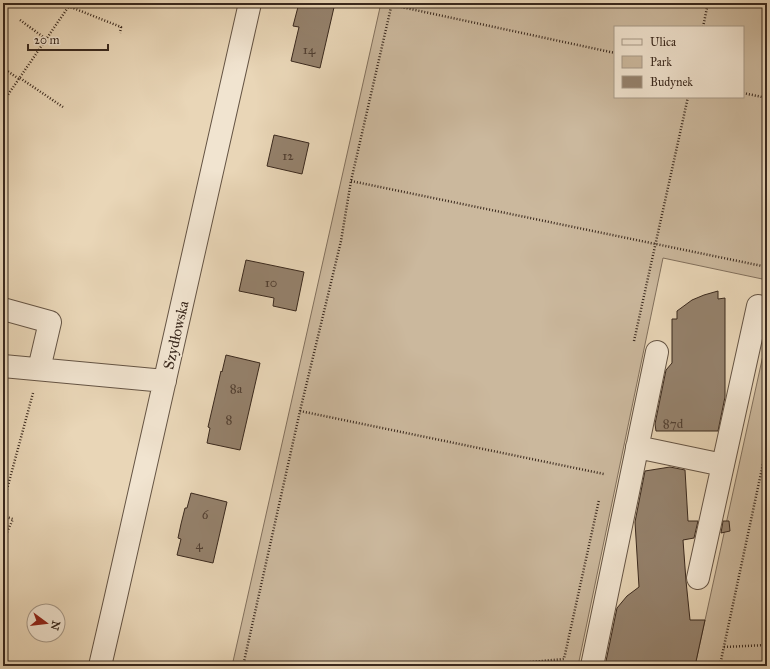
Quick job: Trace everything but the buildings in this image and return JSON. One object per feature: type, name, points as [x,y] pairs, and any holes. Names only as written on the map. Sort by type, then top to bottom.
[{"type":"street","name":"Szydłowska","points":[[100,666],[250,3]]},
{"type":"street","points":[[698,578],[758,306]]},
{"type":"street","points":[[3,309],[50,322],[39,369]]},
{"type":"street","points":[[592,666],[657,352]]},
{"type":"street","points":[[3,366],[165,381]]},
{"type":"street","points":[[637,447],[723,465]]},
{"type":"path","points":[[3,102],[71,3]]},
{"type":"path","points":[[703,26],[708,3]]},
{"type":"path","points":[[243,666],[300,411],[341,241],[351,181],[392,4],[614,53]]},
{"type":"path","points":[[68,6],[121,27],[120,33]]},
{"type":"path","points":[[20,20],[46,39]]},
{"type":"path","points":[[3,68],[63,106]]},
{"type":"path","points":[[744,93],[767,98]]},
{"type":"path","points":[[351,181],[767,267]]},
{"type":"path","points":[[3,502],[39,369]]},
{"type":"path","points":[[300,411],[604,474]]},
{"type":"path","points":[[720,665],[767,445]]},
{"type":"path","points":[[3,516],[13,519],[3,541]]},
{"type":"path","points":[[724,647],[767,645]]},
{"type":"path","points":[[485,666],[564,659]]},
{"type":"green space","points":[[381,3],[767,3],[767,280],[663,258],[578,666],[232,666]]},
{"type":"green space","points":[[767,337],[767,663],[695,666]]}]
